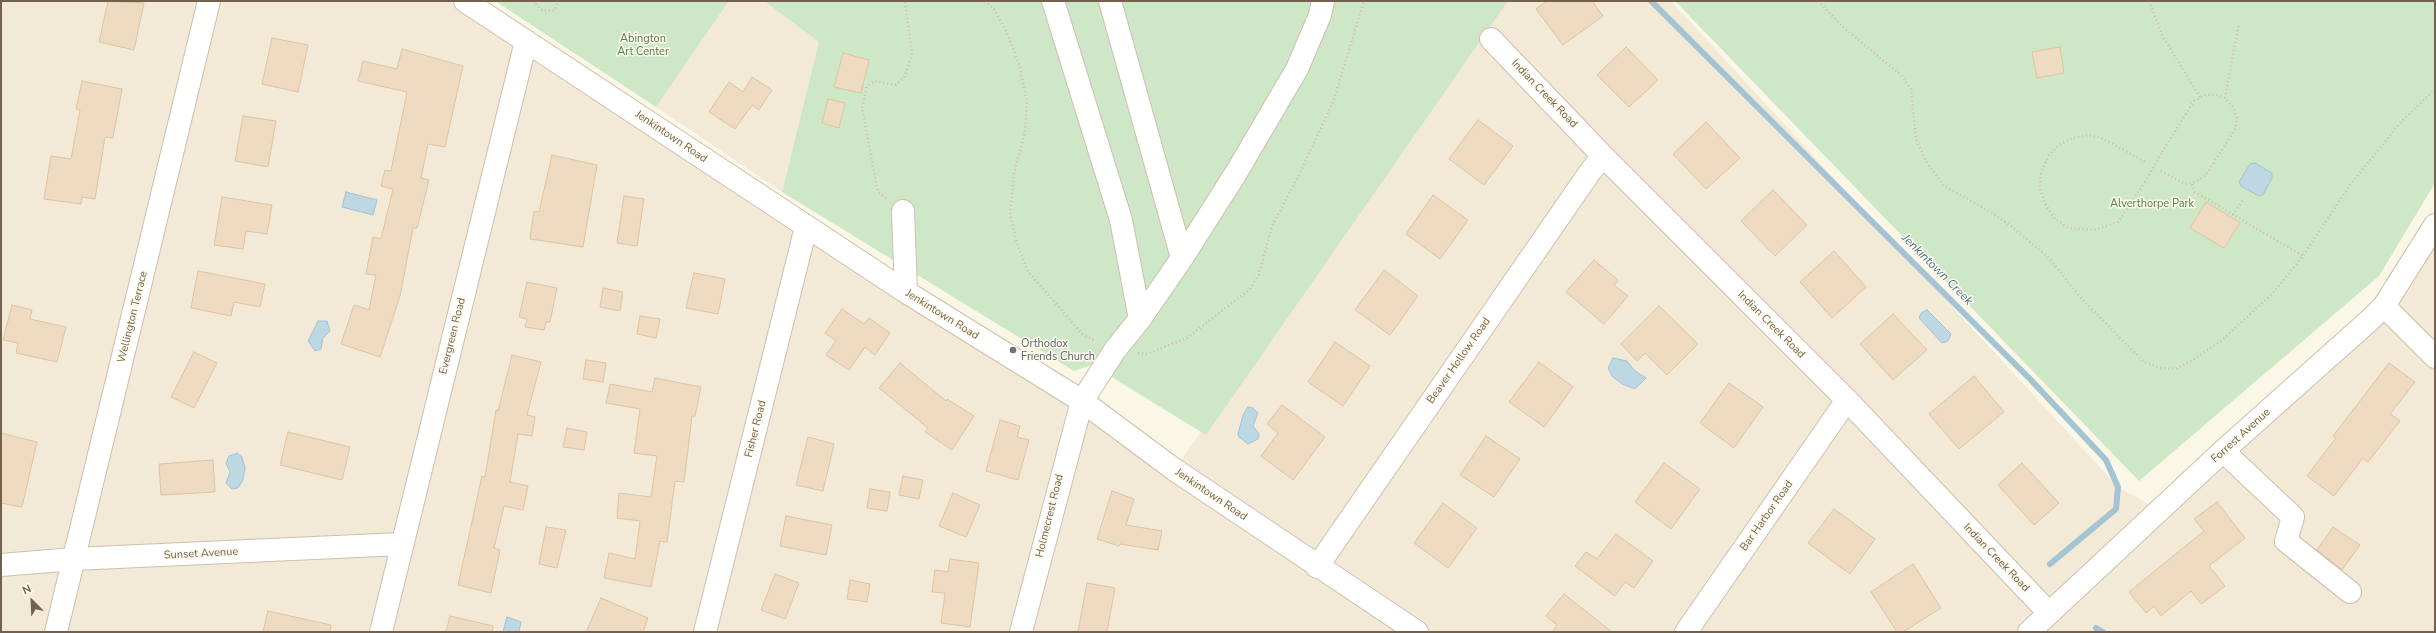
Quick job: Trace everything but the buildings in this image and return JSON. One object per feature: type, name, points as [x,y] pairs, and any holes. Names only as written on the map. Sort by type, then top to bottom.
[{"type":"street","name":"Wellington Terrace","points":[[56,632],[209,1]]},
{"type":"street","name":"Jenkintown Road","points":[[465,1],[906,292],[1082,401],[1174,470],[1317,567],[1417,632]]},
{"type":"street","points":[[1053,1],[1121,220],[1140,319]]},
{"type":"street","points":[[1110,1],[1182,258]]},
{"type":"street","name":"Holmecrest Road","points":[[1021,632],[1082,401],[1115,350],[1140,319],[1182,258],[1236,173],[1297,69],[1320,15],[1323,1]]},
{"type":"street","name":"Indian Creek Road","points":[[1491,39],[1603,156],[1847,400],[2049,613]]},
{"type":"street","name":"Evergreen Road","points":[[381,632],[401,544],[526,41]]},
{"type":"street","name":"Beaver Hollow Road","points":[[1317,567],[1590,172],[1603,156]]},
{"type":"street","points":[[903,211],[906,292]]},
{"type":"street","name":"Forrest Avenue","points":[[2029,632],[2223,451],[2384,306],[2435,225]]},
{"type":"street","name":"Fisher Road","points":[[705,632],[806,227]]},
{"type":"street","points":[[2384,306],[2435,357]]},
{"type":"street","name":"Bar Harbor Road","points":[[1686,632],[1847,400]]},
{"type":"street","points":[[2223,451],[2293,517],[2286,541],[2350,592]]},
{"type":"street","name":"Sunset Avenue","points":[[1,565],[401,544]]},
{"type":"path","points":[[533,1],[543,11],[555,10],[558,1]]},
{"type":"path","points":[[903,211],[878,192],[862,108],[867,86],[875,81],[896,85],[904,78],[912,55],[905,1]]},
{"type":"path","points":[[1818,1],[1844,28],[1902,75],[1911,88],[1916,139],[1927,163],[1944,186],[1991,212],[2049,258],[2082,298],[2144,362],[2160,368],[2175,369],[2194,360],[2222,340],[2273,293],[2303,256],[2350,185],[2400,123],[2435,89]]},
{"type":"path","points":[[2149,1],[2163,37],[2200,97]]},
{"type":"path","points":[[2225,98],[2240,23]]},
{"type":"path","points":[[2147,163],[2100,137],[2087,135],[2072,138],[2059,145],[2050,155],[2041,172],[2040,188],[2045,204],[2055,219],[2069,228],[2094,230],[2106,228],[2118,222],[2145,182],[2194,100],[2200,97],[2218,95],[2225,98],[2234,108],[2237,119],[2235,130],[2206,175],[2192,184],[2177,181],[2161,171]]},
{"type":"path","points":[[2192,184],[2195,192],[2303,256]]},
{"type":"path","points":[[2233,215],[2243,200]]},
{"type":"shaded area","points":[[1,1],[466,1],[1174,470],[1507,1],[1671,1],[2118,487],[2159,510],[2372,318],[2435,225],[2435,632],[1,632]]},
{"type":"shaded area","points":[[729,1],[764,1],[819,42],[782,192],[656,107]]},
{"type":"green space","name":"Abington Art Center","points":[[495,1],[729,1],[656,107]]},
{"type":"green space","points":[[764,1],[1508,1],[1206,435],[1092,365],[1074,371],[782,192],[819,42]]},
{"type":"green space","name":"Alverthorpe Park","points":[[1675,1],[2435,1],[2435,183],[2379,276],[2139,481]]},
{"type":"water","points":[[2255,163],[2272,173],[2272,178],[2263,195],[2259,196],[2241,186],[2239,182],[2250,164]]},
{"type":"water","points":[[346,192],[377,200],[373,215],[342,207]]},
{"type":"water","points":[[1927,310],[1951,334],[1948,341],[1942,343],[1919,318],[1921,313]]},
{"type":"water","points":[[318,321],[327,321],[330,331],[323,338],[321,349],[315,351],[308,341]]},
{"type":"water","points":[[1613,358],[1627,361],[1635,371],[1646,378],[1635,389],[1622,384],[1612,376],[1608,368]]},
{"type":"water","points":[[1248,407],[1253,408],[1258,413],[1253,426],[1259,434],[1258,439],[1248,444],[1239,437],[1238,434],[1243,415]]},
{"type":"water","points":[[237,453],[242,457],[245,468],[243,480],[238,488],[232,489],[226,483],[230,472],[226,463],[229,456]]},
{"type":"water","points":[[507,617],[521,622],[519,632],[503,632]]},
{"type":"waterway","name":"Jenkintown Creek","points":[[1651,1],[2031,380],[2106,460],[2118,487],[2116,509],[2050,564]]},
{"type":"waterway","name":"Jenkintown Creek","points":[[2096,628],[2103,632]]},
{"type":"place","name":"Orthodox Friends Church","points":[[1013,350]]}]
